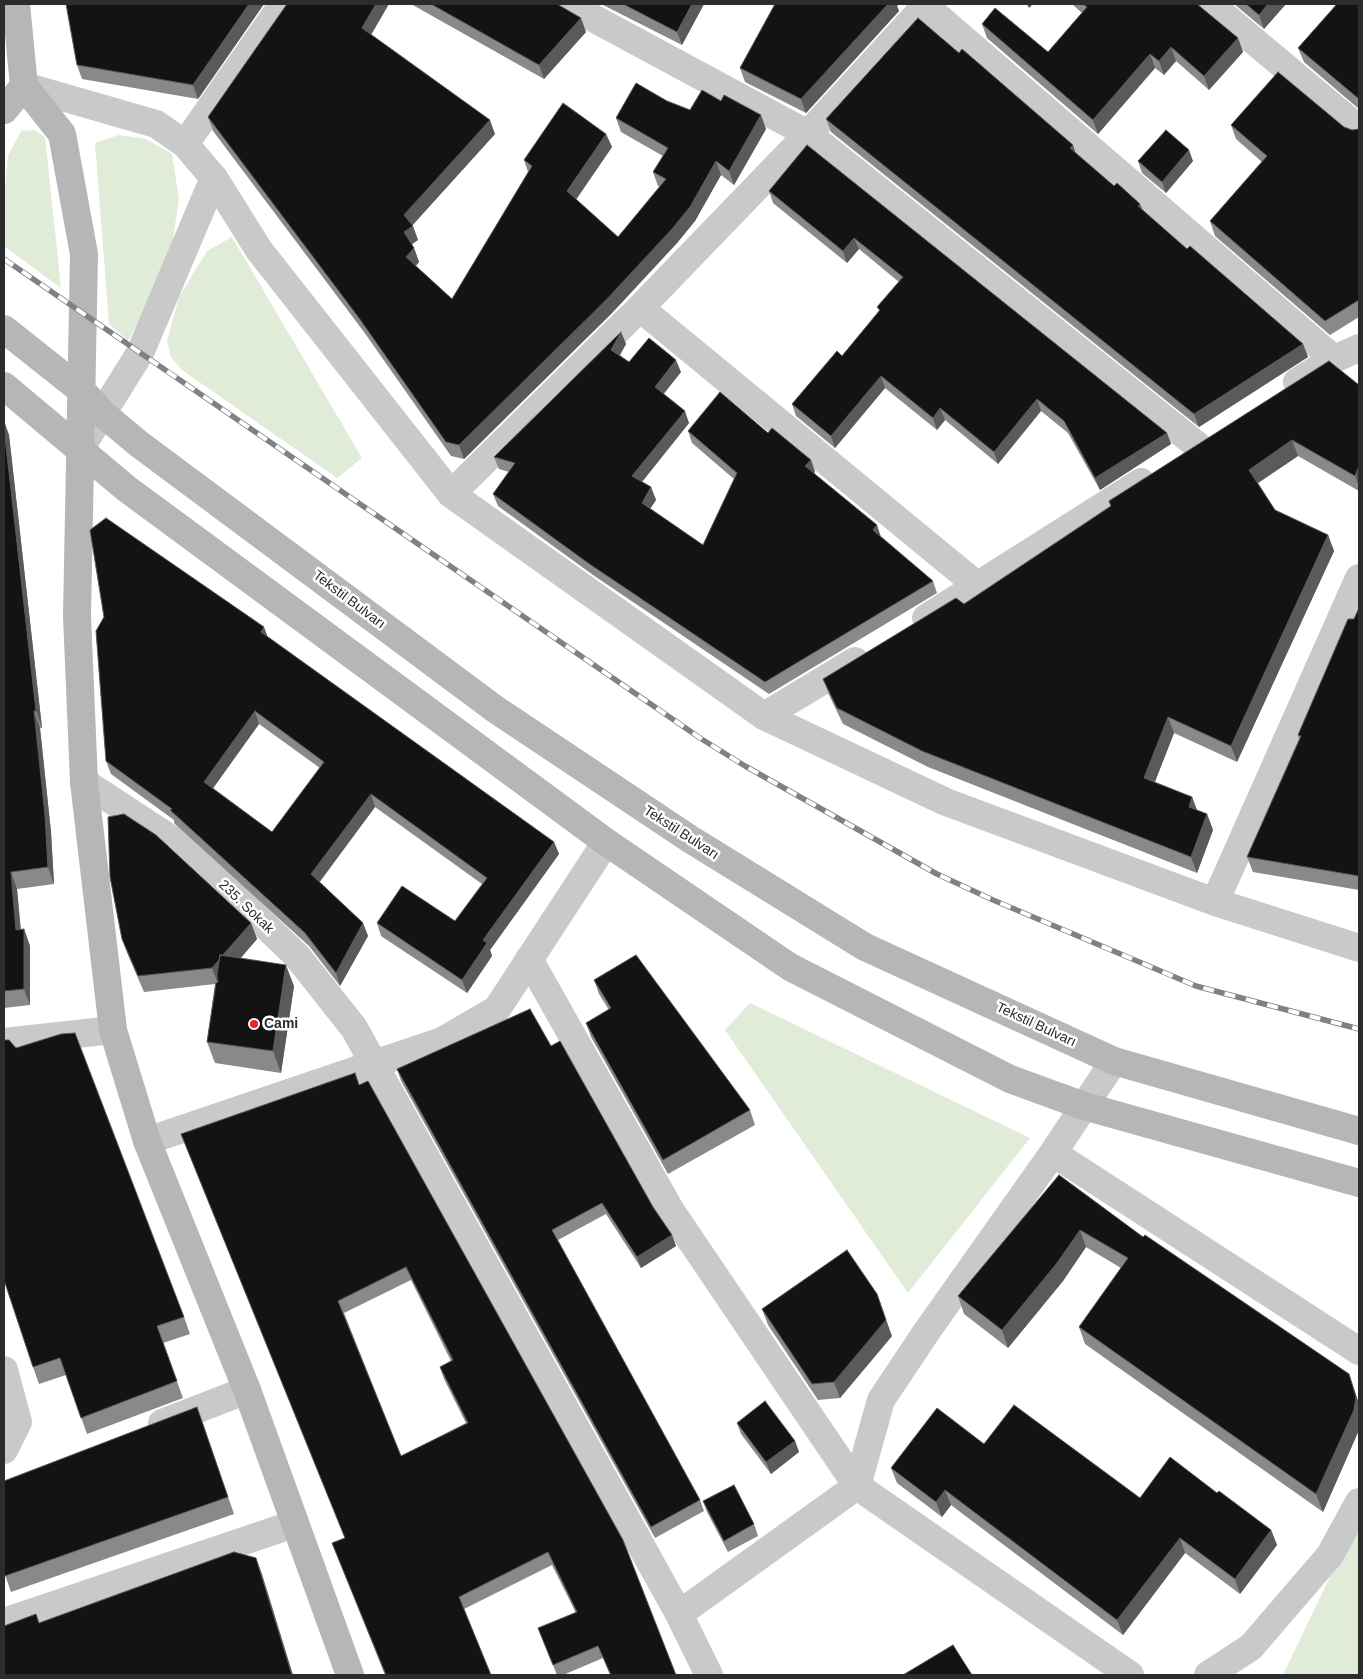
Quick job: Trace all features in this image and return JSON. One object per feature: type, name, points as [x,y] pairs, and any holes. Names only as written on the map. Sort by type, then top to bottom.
[{"type":"main road","points":[[16,4],[24,86],[62,134],[84,254],[76,616],[84,782],[113,1030],[147,1141],[247,1390],[350,1675]]},
{"type":"main road","points":[[4,110],[24,86]]},
{"type":"main road","name":"Tekstil Bulvarı","points":[[4,329],[82,391],[103,414],[138,444],[495,709],[690,839],[865,947],[1114,1061],[1359,1131]]},
{"type":"main road","points":[[4,386],[127,489],[606,842],[790,967],[1010,1079],[1084,1106],[1359,1183]]},
{"type":"street","points":[[185,144],[282,4]]},
{"type":"street","points":[[567,4],[808,134],[1198,446]]},
{"type":"street","points":[[451,494],[640,308],[808,134],[925,4],[1334,359]]},
{"type":"street","points":[[1210,4],[1359,129]]},
{"type":"street","points":[[24,86],[156,124],[185,144],[214,178],[260,250],[451,494],[764,716],[946,802],[1214,902],[1359,948]]},
{"type":"street","points":[[80,449],[140,353],[214,178]]},
{"type":"street","points":[[640,308],[978,586]]},
{"type":"street","points":[[1278,395],[1334,359],[1359,348]]},
{"type":"street","points":[[904,631],[1222,430]]},
{"type":"street","points":[[1214,902],[1353,607],[1359,578]]},
{"type":"street","points":[[764,716],[879,646]]},
{"type":"street","name":"235. Sokak","points":[[84,782],[171,839],[226,888],[297,956],[354,1028],[589,1456],[679,1614],[709,1675]]},
{"type":"street","points":[[147,1141],[442,1041],[497,1009],[606,842]]},
{"type":"street","points":[[529,959],[671,1211],[857,1486],[1130,1675]]},
{"type":"street","points":[[4,1042],[113,1030]]},
{"type":"street","points":[[679,1614],[857,1486],[881,1400],[927,1331],[1053,1153],[1114,1061]]},
{"type":"street","points":[[1053,1153],[1359,1351]]},
{"type":"street","points":[[4,1370],[11,1420],[4,1450]]},
{"type":"street","points":[[135,1433],[247,1390]]},
{"type":"street","points":[[1208,1675],[1251,1646],[1330,1555],[1359,1502]]},
{"type":"street","points":[[4,1622],[294,1524]]},
{"type":"green space","points":[[34,130],[45,137],[61,288],[4,246],[4,198],[8,156],[21,131]]},
{"type":"green space","points":[[119,135],[146,139],[172,154],[179,199],[170,259],[128,341],[109,324],[95,143]]},
{"type":"green space","points":[[232,237],[362,458],[337,478],[182,370],[171,357],[167,341],[179,297],[207,251]]},
{"type":"green space","points":[[750,1003],[1030,1138],[908,1293],[725,1030]]},
{"type":"green space","points":[[1359,1516],[1359,1675],[1283,1675]]},
{"type":"building","points":[[66,4],[249,4],[193,85],[77,65]]},
{"type":"building","points":[[287,4],[376,4],[362,28],[490,120],[404,215],[413,226],[404,232],[414,248],[406,257],[452,299],[532,166],[524,160],[563,103],[606,134],[567,191],[618,237],[666,179],[653,172],[668,148],[616,118],[636,83],[667,101],[690,110],[702,90],[721,101],[724,95],[761,115],[729,171],[716,161],[690,207],[607,299],[459,445],[446,442],[359,318],[208,117]]},
{"type":"building","points":[[431,4],[557,4],[581,18],[539,65]]},
{"type":"building","points":[[623,4],[692,4],[677,32]]},
{"type":"building","points":[[775,4],[888,4],[801,99],[740,68]]},
{"type":"building","points":[[1083,4],[1197,4],[1238,38],[1204,76],[1171,47],[1159,61],[1150,54],[1093,120],[982,24],[995,8],[1048,52],[1087,7]]},
{"type":"building","points":[[1246,4],[1268,4],[1259,15]]},
{"type":"building","points":[[1337,4],[1359,4],[1359,99],[1298,48]]},
{"type":"building","points":[[918,18],[959,53],[962,49],[1073,145],[1070,148],[1114,186],[1117,183],[1140,204],[1138,206],[1187,249],[1190,246],[1303,344],[1194,414],[826,119]]},
{"type":"building","points":[[1278,72],[1344,127],[1352,130],[1359,129],[1359,300],[1325,321],[1210,221],[1267,156],[1231,125]]},
{"type":"building","points":[[1166,130],[1189,150],[1162,182],[1138,161]]},
{"type":"building","points":[[807,145],[1167,433],[1095,478],[1064,421],[1037,399],[994,452],[940,408],[933,418],[881,376],[831,436],[792,404],[837,351],[842,356],[880,310],[877,307],[903,277],[854,238],[843,251],[769,191]]},
{"type":"building","points":[[621,332],[611,350],[629,362],[649,338],[676,360],[655,387],[685,411],[632,476],[651,487],[642,503],[703,545],[737,473],[688,431],[720,392],[768,433],[772,428],[811,460],[805,466],[877,525],[873,530],[933,581],[765,682],[588,563],[493,494],[515,463],[494,457]]},
{"type":"building","points":[[1329,361],[1359,385],[1359,466],[1355,476],[1292,440],[1249,470],[1275,510],[1328,535],[1231,746],[1168,717],[1144,778],[1192,797],[1189,807],[1207,814],[1191,857],[922,751],[837,708],[823,679],[956,598],[964,604],[1111,506],[1109,501]]},
{"type":"building","points":[[4,428],[36,711],[34,711],[45,815],[48,867],[11,872],[16,930],[24,929],[24,989],[4,991]]},
{"type":"building","points":[[106,518],[264,627],[261,632],[554,842],[483,940],[487,943],[462,980],[377,923],[402,886],[455,921],[487,878],[371,794],[311,874],[363,923],[336,973],[305,933],[170,810],[172,809],[106,761],[96,631],[104,617],[90,530]],"holes":[[[255,711],[324,762],[272,832],[204,782]]]},
{"type":"building","points":[[1359,608],[1359,876],[1247,857],[1301,736],[1298,735],[1348,619],[1354,619]]},
{"type":"building","points":[[124,814],[156,835],[251,923],[223,955],[220,955],[219,960],[212,968],[138,976],[122,939],[110,877],[108,817]]},
{"type":"building","name":"Cami","points":[[220,955],[286,965],[273,1051],[207,1042],[216,983],[218,982],[217,975]]},
{"type":"building","points":[[636,955],[750,1110],[663,1160],[586,1023],[611,1008],[594,980]]},
{"type":"building","points":[[530,1009],[551,1046],[560,1041],[653,1207],[672,1235],[637,1257],[602,1203],[552,1230],[700,1500],[651,1527],[397,1069]]},
{"type":"building","points":[[75,1033],[184,1317],[157,1326],[177,1381],[81,1418],[60,1358],[33,1367],[4,1280],[4,1040],[9,1040],[16,1048],[61,1034]]},
{"type":"building","points":[[355,1073],[359,1085],[368,1081],[623,1540],[676,1675],[611,1675],[598,1646],[553,1665],[538,1628],[577,1612],[548,1552],[459,1597],[491,1675],[386,1675],[332,1543],[345,1538],[181,1134]],"holes":[[[406,1267],[453,1360],[440,1367],[468,1423],[401,1456],[338,1301]]]},
{"type":"building","points":[[1059,1175],[1143,1237],[1145,1235],[1349,1374],[1356,1397],[1354,1410],[1316,1494],[1079,1327],[1128,1258],[1080,1230],[1057,1263],[1002,1330],[958,1296]]},
{"type":"building","points":[[847,1250],[877,1294],[886,1320],[834,1382],[812,1384],[762,1309]]},
{"type":"building","points":[[765,1401],[795,1441],[766,1462],[737,1423]]},
{"type":"building","points":[[1014,1405],[1140,1498],[1170,1457],[1217,1493],[1219,1491],[1271,1530],[1235,1579],[1180,1538],[1117,1620],[945,1490],[936,1502],[891,1468],[937,1408],[984,1444]]},
{"type":"building","points":[[197,1407],[228,1497],[5,1576],[4,1481]]},
{"type":"building","points":[[734,1485],[754,1524],[724,1541],[703,1501]]},
{"type":"building","points":[[234,1552],[256,1558],[292,1675],[4,1675],[4,1626],[36,1614],[39,1623]]},
{"type":"building","points":[[953,1645],[972,1675],[903,1675]]},
{"type":"railway","points":[[4,259],[700,738],[745,766],[937,874],[993,900],[1196,986],[1359,1029]]},
{"type":"place","name":"Cami","points":[[254,1024]]}]
